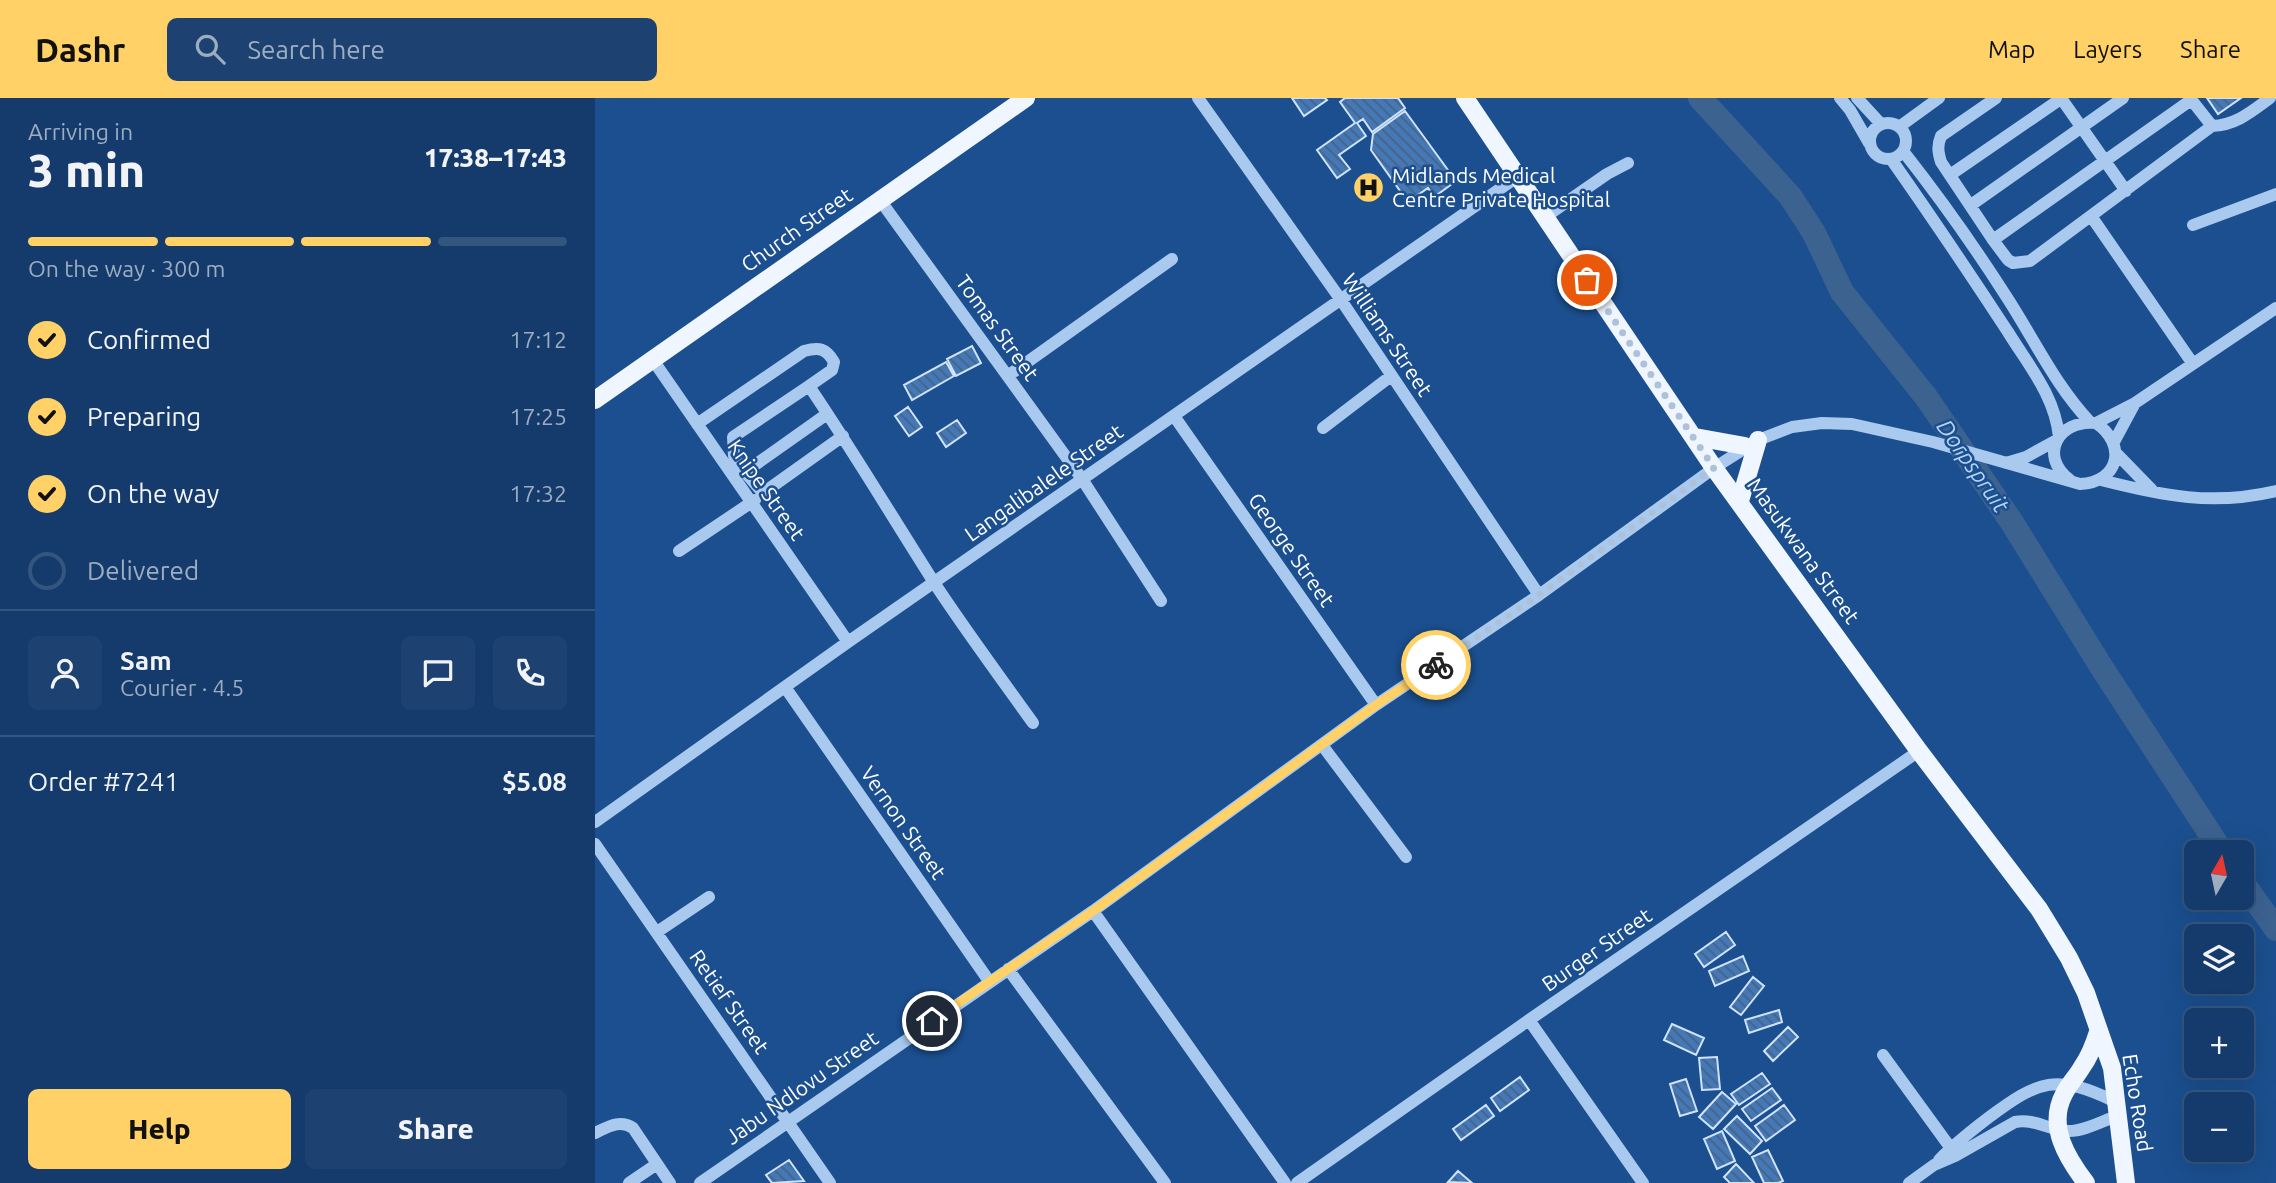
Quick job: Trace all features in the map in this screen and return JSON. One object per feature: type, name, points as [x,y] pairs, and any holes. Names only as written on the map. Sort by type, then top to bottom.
[{"type":"main road","name":"Church Street","points":[[595,400],[1026,98]]},
{"type":"main road","name":"Masukwana Street","points":[[1465,98],[1714,468],[1919,751],[2039,909],[2069,958],[2086,993],[2098,1032]]},
{"type":"main road","points":[[1695,437],[1752,443],[1740,501]]},
{"type":"main road","name":"Echo Road","points":[[2057,1129],[2062,1096],[2090,1054],[2098,1032]]},
{"type":"main road","name":"Echo Road","points":[[2098,1032],[2112,1068],[2126,1183]]},
{"type":"main road","points":[[2057,1129],[2062,1145],[2086,1183]]},
{"type":"street","name":"Williams Street","points":[[1198,98],[1341,300],[1539,595]]},
{"type":"street","points":[[1840,98],[1850,110],[1874,154],[1891,159],[1903,151],[1906,140],[1899,127],[1888,123],[1881,124],[1872,131],[1869,143]]},
{"type":"street","points":[[1857,98],[1881,124]]},
{"type":"street","points":[[1899,127],[1939,98]]},
{"type":"street","points":[[1996,98],[1941,136],[1938,153],[1949,175],[1993,240],[2008,260],[2020,264],[2030,261],[2212,126],[2226,125],[2241,119],[2270,98]]},
{"type":"street","points":[[1949,175],[2062,98],[2126,191]]},
{"type":"street","points":[[1971,205],[2123,98]]},
{"type":"street","points":[[1993,240],[2190,99],[2212,126]]},
{"type":"street","points":[[1903,151],[1943,202],[2007,298],[2059,384],[2093,423],[2105,429],[2115,447],[2153,490]]},
{"type":"street","points":[[1891,159],[1977,282],[2051,401],[2058,438],[2054,449],[2057,467],[2070,480],[2080,484],[2101,480],[2200,500],[2232,499],[2276,491]]},
{"type":"street","points":[[1545,217],[1628,163]]},
{"type":"street","name":"Langalibalele Street","points":[[595,822],[848,642],[1517,177]]},
{"type":"street","points":[[2193,225],[2276,195]]},
{"type":"street","name":"Tomas Street","points":[[880,200],[1009,375],[1161,601]]},
{"type":"street","points":[[2091,216],[2193,364]]},
{"type":"street","points":[[1009,375],[1172,259]]},
{"type":"street","points":[[2001,462],[2026,457],[2058,438],[2073,424],[2093,423],[2135,403],[2276,308]]},
{"type":"street","points":[[697,424],[804,351],[818,347],[829,352],[834,362],[832,370],[733,437],[734,456],[763,494]]},
{"type":"street","name":"Knipe Street","points":[[653,360],[848,642]]},
{"type":"street","points":[[1322,428],[1391,376]]},
{"type":"street","points":[[809,386],[934,582],[1033,723]]},
{"type":"street","points":[[2101,480],[2109,473],[2115,447],[2135,403]]},
{"type":"street","points":[[745,472],[827,414]]},
{"type":"street","name":"George Street","points":[[1174,416],[1376,705]]},
{"type":"street","name":"Jabu Ndlovu Street","points":[[700,1183],[1093,911],[1376,705],[1539,595],[1752,443],[1792,428],[1822,423],[1852,424],[1881,429],[2070,480]]},
{"type":"street","points":[[679,551],[843,436]]},
{"type":"street","name":"Vernon Street","points":[[785,687],[989,981]]},
{"type":"street","points":[[1322,745],[1406,857]]},
{"type":"street","name":"Burger Street","points":[[1297,1183],[1919,751]]},
{"type":"street","name":"Retief Street","points":[[595,844],[830,1183]]},
{"type":"street","points":[[657,932],[709,897]]},
{"type":"street","points":[[1093,911],[1285,1183]]},
{"type":"street","points":[[1008,969],[1165,1183]]},
{"type":"street","points":[[1529,1020],[1643,1183]]},
{"type":"street","points":[[1883,1055],[1953,1151]]},
{"type":"street","points":[[1909,1183],[2030,1090],[2052,1084],[2070,1084],[2096,1092],[2116,1109],[2082,1129],[2067,1131],[2024,1120],[2015,1122],[1953,1151]]},
{"type":"street","points":[[595,1133],[611,1125],[627,1125],[633,1128],[670,1183]]},
{"type":"street","points":[[628,1183],[657,1164]]},
{"type":"building","points":[[1292,98],[1325,98],[1327,100],[1304,116]]},
{"type":"building","points":[[1345,98],[1398,98],[1405,108],[1372,132],[1363,119],[1357,123],[1366,136],[1339,155],[1350,169],[1337,178],[1317,150],[1355,123],[1340,102]]},
{"type":"building","points":[[2207,98],[2241,98],[2218,114]]},
{"type":"building","points":[[1405,111],[1456,181],[1434,197],[1428,188],[1408,202],[1371,150],[1373,134]]},
{"type":"building","points":[[972,346],[981,363],[956,376],[947,359]]},
{"type":"building","points":[[946,362],[954,376],[912,400],[904,385]]},
{"type":"building","points":[[908,407],[922,427],[909,436],[895,416]]},
{"type":"building","points":[[957,420],[966,433],[946,447],[937,433]]},
{"type":"building","points":[[1726,932],[1735,945],[1704,967],[1695,954]]},
{"type":"building","points":[[1743,956],[1749,971],[1715,986],[1709,971]]},
{"type":"building","points":[[1753,977],[1764,986],[1741,1015],[1730,1007]]},
{"type":"building","points":[[1779,1010],[1782,1022],[1749,1033],[1745,1020]]},
{"type":"building","points":[[1672,1024],[1704,1038],[1696,1055],[1664,1040]]},
{"type":"building","points":[[1788,1027],[1798,1037],[1773,1061],[1764,1051]]},
{"type":"building","points":[[1717,1057],[1720,1089],[1702,1090],[1699,1058]]},
{"type":"building","points":[[1762,1073],[1770,1084],[1739,1105],[1731,1094]]},
{"type":"building","points":[[1520,1077],[1529,1090],[1500,1111],[1491,1098]]},
{"type":"building","points":[[1686,1079],[1697,1111],[1680,1116],[1670,1084]]},
{"type":"building","points":[[1772,1088],[1781,1100],[1751,1121],[1742,1109]]},
{"type":"building","points":[[1722,1092],[1736,1104],[1713,1129],[1699,1117]]},
{"type":"building","points":[[1486,1105],[1494,1116],[1461,1140],[1453,1129]]},
{"type":"building","points":[[1784,1105],[1795,1120],[1766,1141],[1755,1126]]},
{"type":"building","points":[[1737,1116],[1762,1141],[1750,1154],[1724,1129]]},
{"type":"building","points":[[1722,1131],[1735,1161],[1717,1169],[1704,1139]]},
{"type":"building","points":[[1768,1150],[1783,1181],[1778,1183],[1764,1183],[1752,1157]]},
{"type":"building","points":[[789,1160],[804,1181],[772,1183],[766,1175]]},
{"type":"building","points":[[1736,1164],[1754,1183],[1730,1183],[1724,1177]]},
{"type":"building","points":[[1458,1171],[1472,1183],[1448,1182]]},
{"type":"waterway","name":"Dorpspruit","points":[[1700,98],[1790,196],[1814,233],[1842,292],[1926,397],[2011,521],[2102,668],[2214,840]]},
{"type":"waterway","name":"Dorpspruit","points":[[2254,899],[2276,929]]},
{"type":"way so far","points":[[1436,665],[1539,595],[1714,468],[1587,280]]},
{"type":"place","name":"Midlands Medical Centre Private Hospital","points":[[1369,188]]},
{"type":"route","points":[[932,1021],[1093,911],[1376,705],[1436,665]]}]
